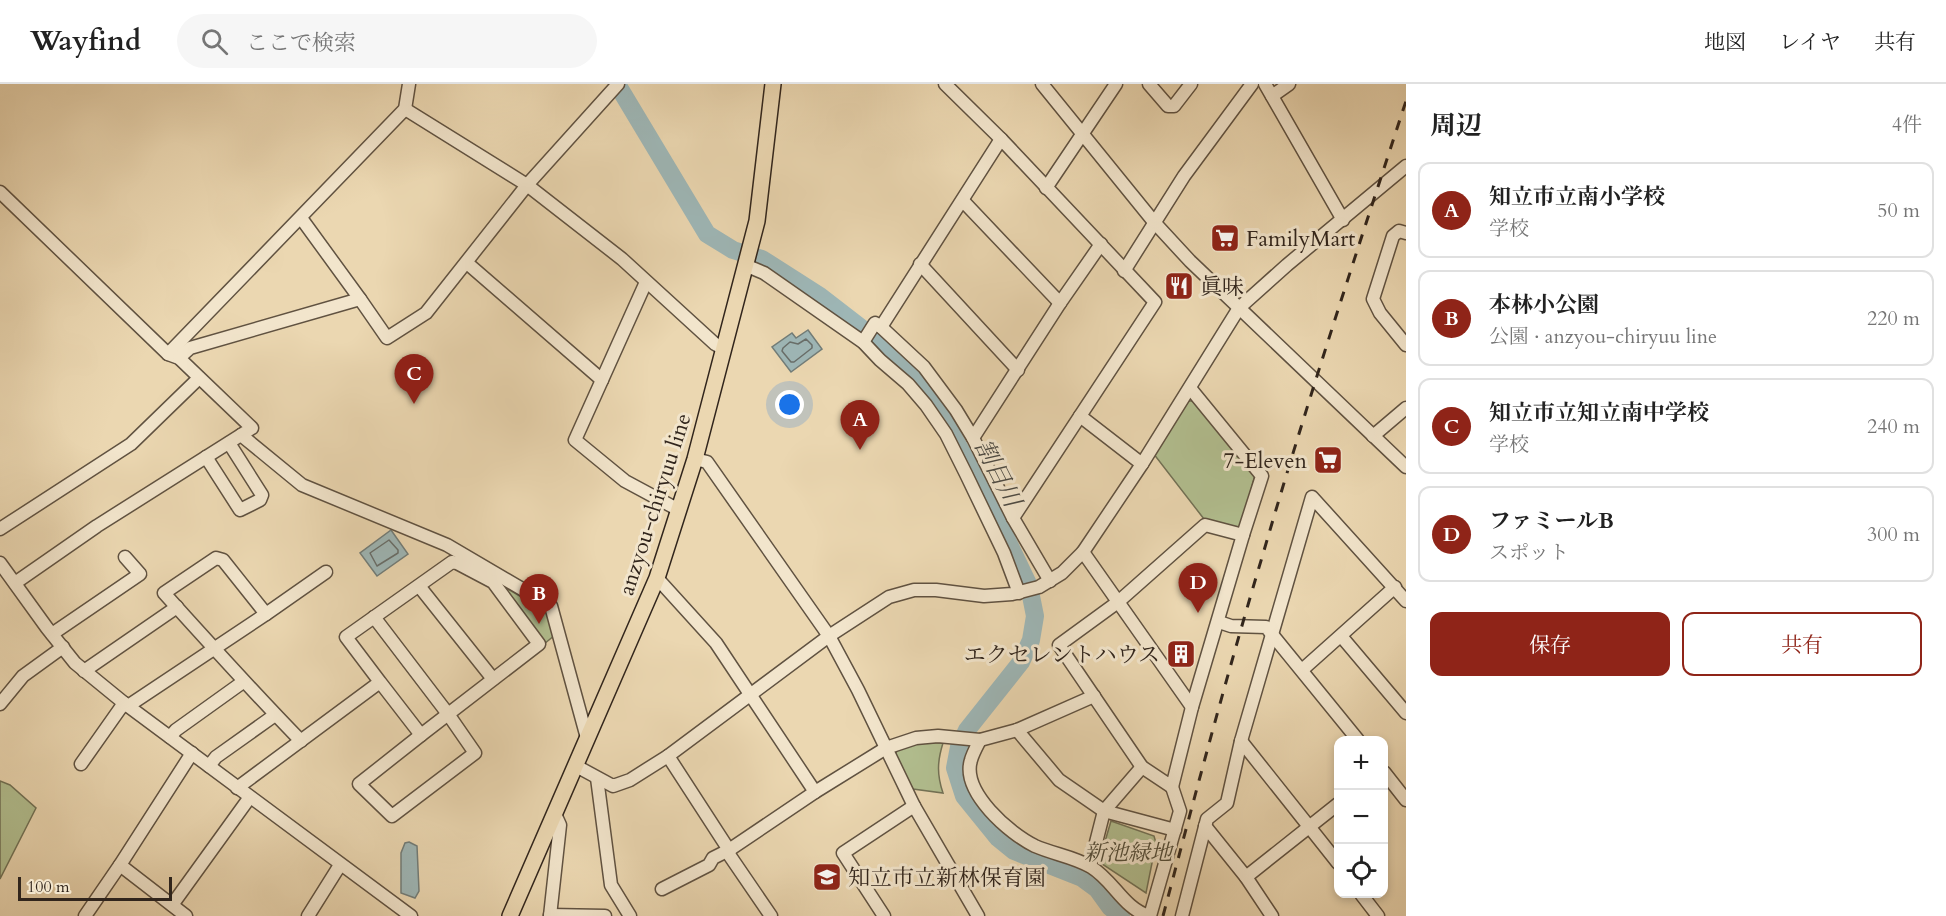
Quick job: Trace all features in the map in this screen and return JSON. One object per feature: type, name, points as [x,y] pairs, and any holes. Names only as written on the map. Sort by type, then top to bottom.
[{"type":"main road","name":"anzyou-chiryuu line","points":[[510,916],[657,578],[679,510],[695,459],[757,221],[772,84]]},
{"type":"street","points":[[174,356],[405,109],[409,84]]},
{"type":"street","points":[[945,84],[1001,139],[1155,302],[1013,518]]},
{"type":"street","points":[[1042,84],[1155,222],[1190,261],[1406,467]]},
{"type":"street","points":[[1046,188],[1116,84]]},
{"type":"street","points":[[1149,84],[1168,106],[1174,106],[1191,84]]},
{"type":"street","points":[[1124,271],[1184,176],[1252,84]]},
{"type":"street","points":[[1265,84],[1343,220]]},
{"type":"street","points":[[1272,96],[1289,84]]},
{"type":"street","points":[[301,218],[387,338],[426,313],[527,185],[614,88]]},
{"type":"street","points":[[405,109],[527,185],[622,259],[715,345],[724,349]]},
{"type":"street","points":[[863,342],[878,325],[963,201],[1001,139]]},
{"type":"street","points":[[576,766],[613,786],[620,784],[668,756],[829,636],[889,597],[914,590],[936,590],[984,596],[1022,592],[1045,584],[1083,552],[1142,464],[1239,308],[1406,166]]},
{"type":"street","points":[[0,192],[252,428],[98,526],[15,583]]},
{"type":"street","points":[[963,201],[1060,303]]},
{"type":"street","points":[[1406,233],[1400,231],[1393,236],[1373,299],[1380,313],[1406,345]]},
{"type":"street","points":[[973,438],[1101,244]]},
{"type":"street","points":[[467,263],[602,380]]},
{"type":"street","points":[[920,264],[1018,370]]},
{"type":"street","points":[[745,265],[764,273],[863,342],[908,384],[946,434],[1022,592]]},
{"type":"street","points":[[646,282],[575,440],[625,481],[679,510]]},
{"type":"street","points":[[174,356],[190,348],[360,298]]},
{"type":"street","points":[[878,325],[924,367],[956,410],[973,438],[1045,584]]},
{"type":"street","points":[[0,529],[131,444],[199,378]]},
{"type":"street","points":[[977,739],[970,762],[975,794],[1018,837],[1090,866],[1112,884],[1124,902],[1140,913],[1150,916],[1180,811],[1172,787],[1192,707],[1262,476],[1190,388]]},
{"type":"street","points":[[1373,436],[1406,408]]},
{"type":"street","points":[[1080,416],[1142,464]]},
{"type":"street","points":[[241,435],[302,484],[447,545],[551,606],[587,738]]},
{"type":"street","points":[[206,457],[240,510],[260,500],[262,495],[229,443]]},
{"type":"street","points":[[695,459],[707,462],[829,636],[914,806],[976,916]]},
{"type":"street","points":[[1182,916],[1207,819],[1227,803],[1241,741],[1312,497],[1406,601]]},
{"type":"street","points":[[1172,787],[1142,767],[1059,645],[1118,602],[1205,525],[1243,535]]},
{"type":"street","points":[[1083,552],[1192,707]]},
{"type":"street","points":[[52,634],[140,574],[125,557]]},
{"type":"street","points":[[266,614],[223,560],[216,558],[164,593],[243,682],[301,741]]},
{"type":"street","points":[[374,617],[448,714],[475,753],[392,816],[359,784],[421,735],[448,714],[493,679],[539,644],[493,582],[457,562],[452,562],[419,586],[374,617],[346,637],[421,735]]},
{"type":"street","points":[[0,563],[52,634],[84,671],[126,705],[406,914]]},
{"type":"street","points":[[81,764],[126,705],[326,572]]},
{"type":"street","points":[[657,578],[716,643],[815,792]]},
{"type":"street","points":[[419,586],[493,679]]},
{"type":"street","points":[[1302,670],[1395,587]]},
{"type":"street","points":[[84,671],[177,607]]},
{"type":"street","points":[[1219,622],[1230,626],[1266,627],[1354,736]]},
{"type":"street","points":[[1341,636],[1406,713]]},
{"type":"street","points":[[0,704],[23,676],[63,647]]},
{"type":"street","points":[[170,737],[176,730],[243,682]]},
{"type":"street","points":[[237,788],[380,682]]},
{"type":"street","points":[[662,889],[709,865],[714,858],[886,748],[916,738],[977,739],[1017,730],[1094,696]]},
{"type":"street","points":[[209,766],[216,757],[275,714]]},
{"type":"street","points":[[1017,730],[1059,780],[1104,811],[1175,830]]},
{"type":"street","points":[[1241,741],[1334,858]]},
{"type":"street","points":[[85,916],[192,753]]},
{"type":"street","points":[[668,756],[729,850],[730,856],[771,916]]},
{"type":"street","points":[[1090,866],[1104,811],[1142,767]]},
{"type":"street","points":[[597,778],[611,885],[630,916]]},
{"type":"street","points":[[1388,778],[1406,800]]},
{"type":"street","points":[[172,905],[250,797]]},
{"type":"street","points":[[884,916],[843,853],[914,806]]},
{"type":"street","points":[[1246,877],[1334,807]]},
{"type":"street","points":[[555,814],[560,825],[550,915],[605,916]]},
{"type":"street","points":[[1205,826],[1246,877],[1272,916]]},
{"type":"street","points":[[120,865],[186,916]]},
{"type":"street","points":[[308,916],[340,865]]},
{"type":"street","points":[[1364,898],[1378,916]]},
{"type":"green space","points":[[1188,401],[1195,401],[1255,475],[1241,527],[1237,529],[1204,519],[1153,453]]},
{"type":"green space","points":[[496,582],[547,612],[555,635],[544,644]]},
{"type":"green space","points":[[919,742],[943,743],[938,768],[943,793],[913,789],[895,757],[897,750]]},
{"type":"green space","points":[[0,781],[10,785],[36,808],[0,879]]},
{"type":"green space","name":"新池緑地","points":[[1111,821],[1154,836],[1156,843],[1146,893],[1099,862]]},
{"type":"water","points":[[808,330],[822,349],[791,372],[772,347],[792,333],[796,338]]},
{"type":"water","points":[[391,530],[408,554],[377,576],[360,553]]},
{"type":"water","points":[[409,842],[417,846],[419,891],[415,898],[401,893],[401,853],[405,843]]},
{"type":"waterway","name":"割目川","points":[[617,84],[707,234],[733,250],[762,259],[820,296],[864,330],[899,360],[921,386],[948,427],[987,498],[1029,586],[1035,616],[1031,640],[1021,662],[967,730],[959,747],[955,768],[964,796],[998,838],[1014,851],[1082,878],[1097,889],[1110,907],[1121,916]]},
{"type":"railway","points":[[1163,916],[1224,689],[1280,497],[1406,101]]},
{"type":"place","name":"FamilyMart","points":[[1225,238]]},
{"type":"place","name":"眞味","points":[[1179,286]]},
{"type":"place","name":"知立市立知立南中学校","points":[[414,404]]},
{"type":"place","name":"知立市立南小学校","points":[[860,450]]},
{"type":"place","name":"7-Eleven","points":[[1328,460]]},
{"type":"place","name":"ファミールB","points":[[1198,613]]},
{"type":"place","name":"本林小公園","points":[[539,624]]},
{"type":"place","name":"エクセレントハウス","points":[[1181,654]]},
{"type":"place","name":"知立市立新林保育園","points":[[827,877]]}]
